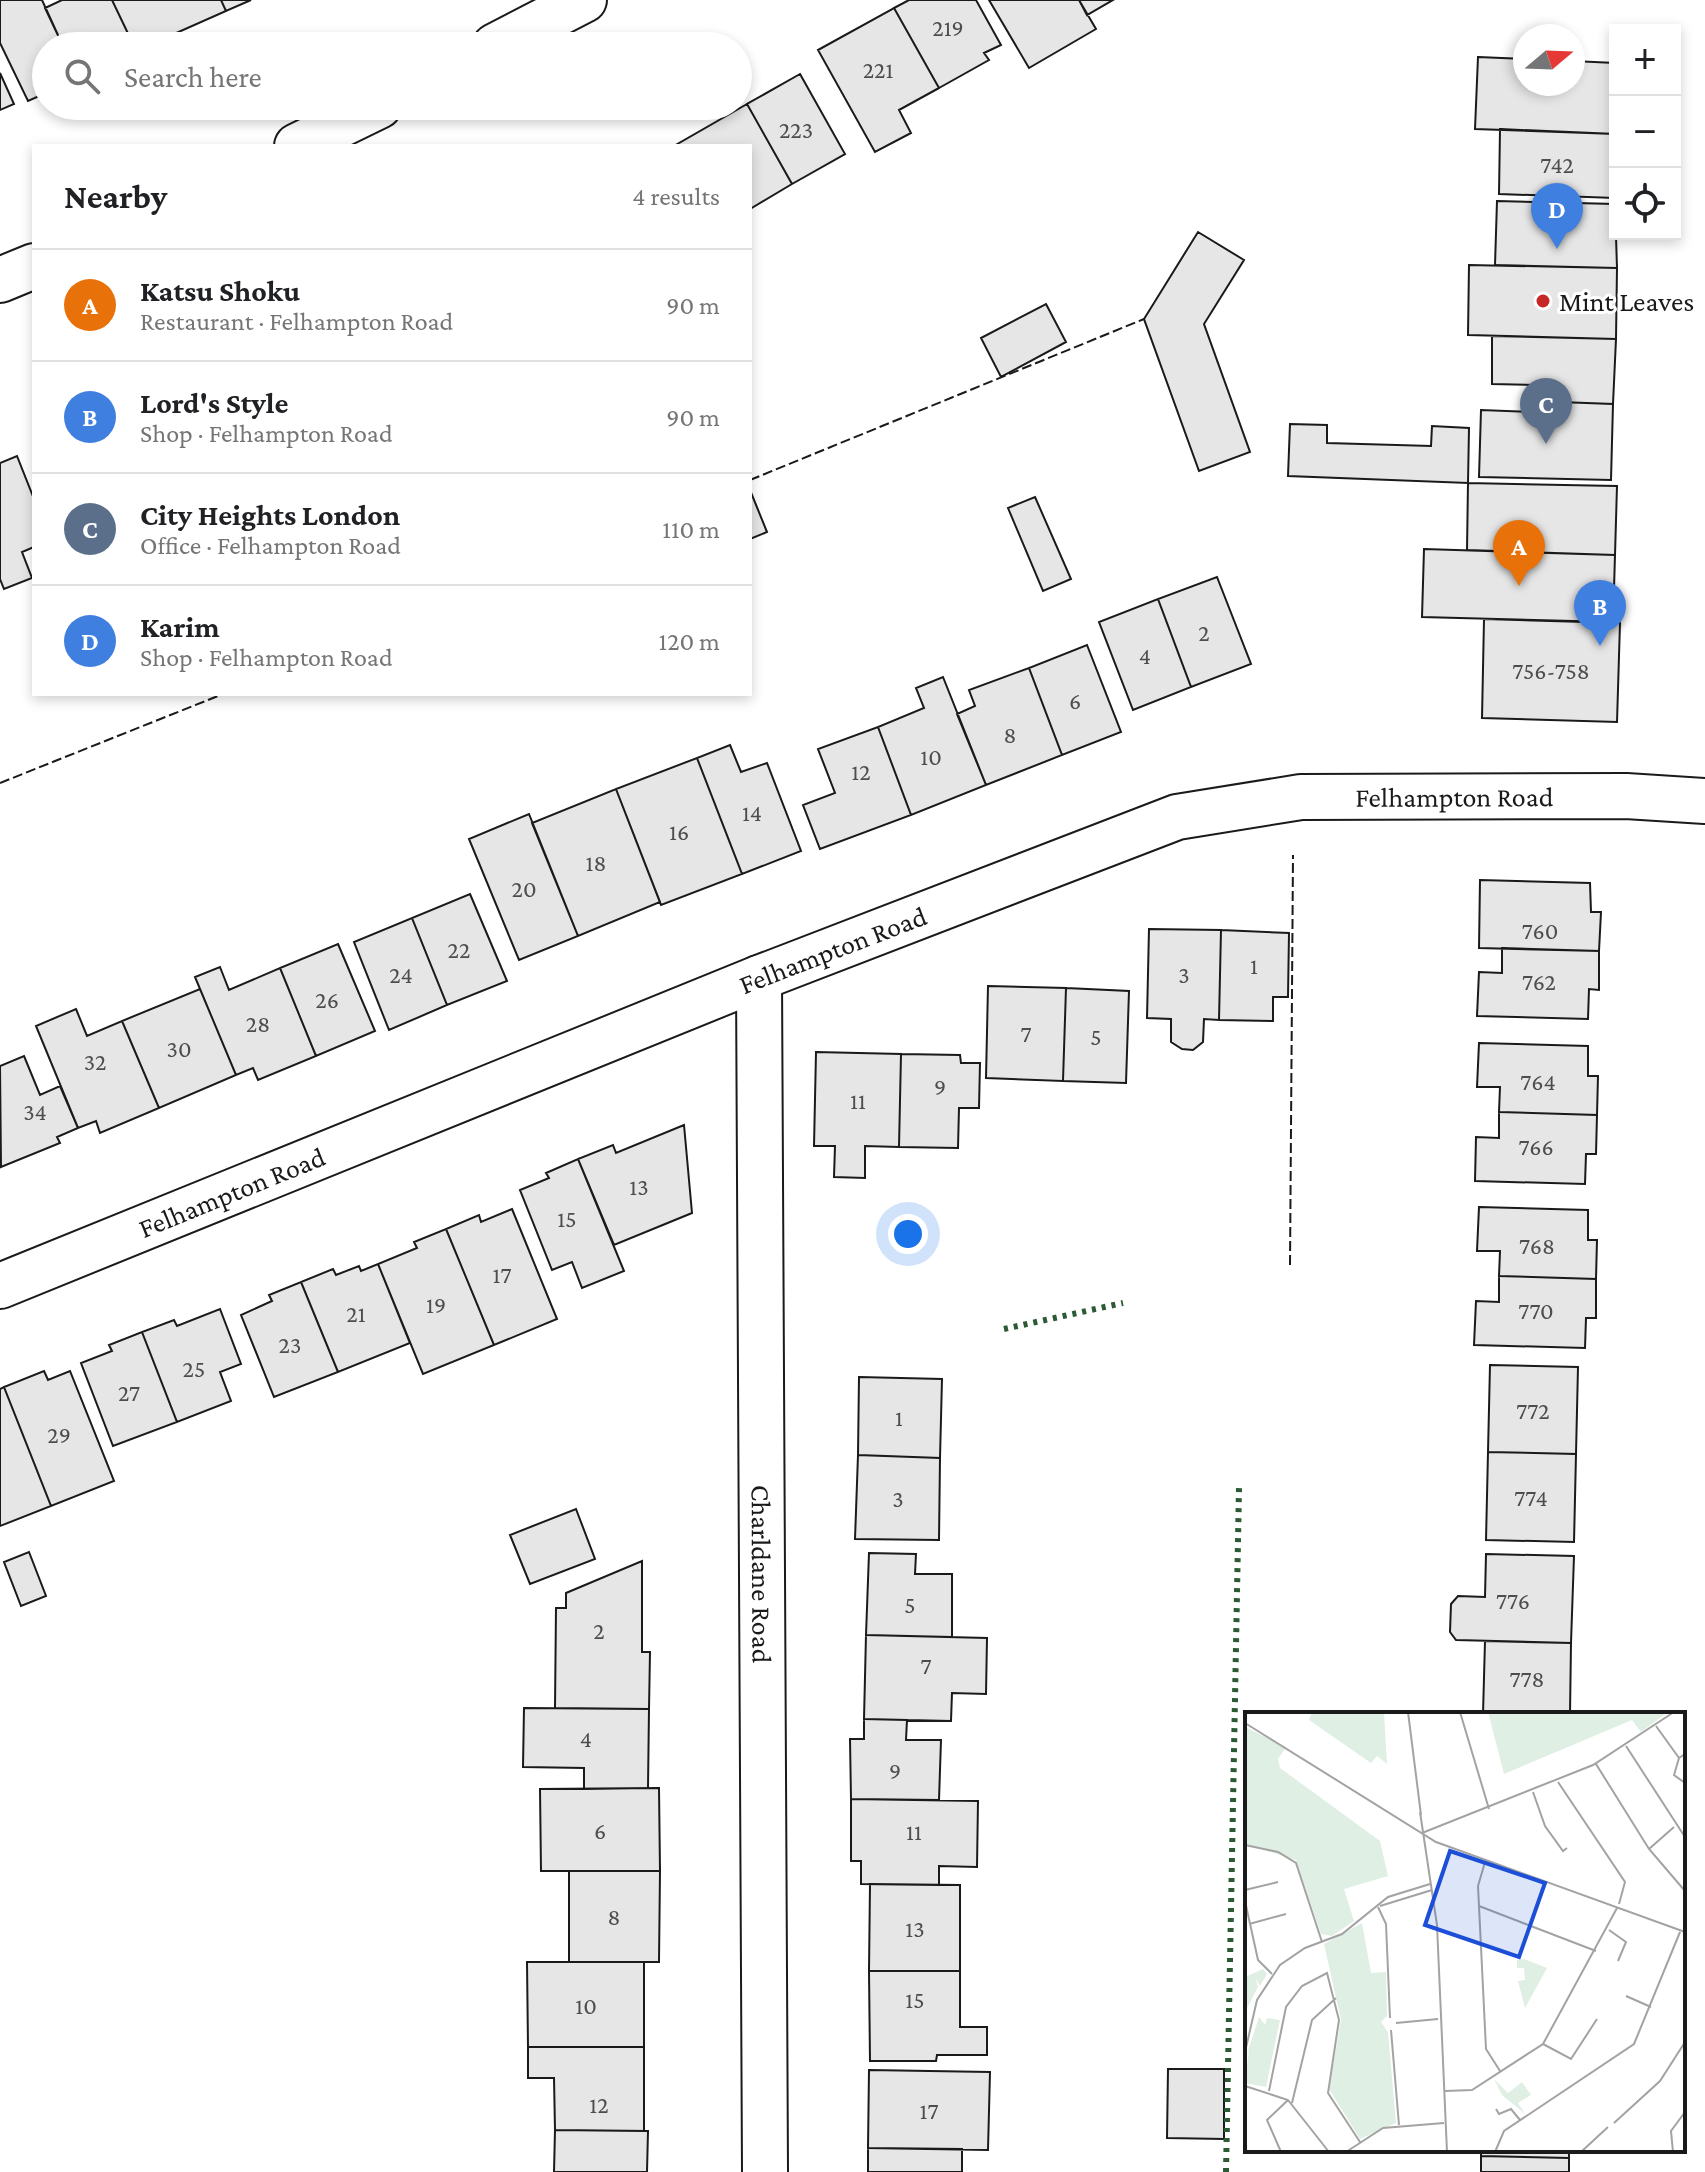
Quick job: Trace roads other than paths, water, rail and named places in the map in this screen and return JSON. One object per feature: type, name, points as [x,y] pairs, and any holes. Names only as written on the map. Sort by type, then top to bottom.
[{"type":"street","points":[[522,32],[584,0]]},
{"type":"street","points":[[301,144],[350,120]]},
{"type":"street","points":[[0,280],[32,267]]},
{"type":"street","name":"Felhampton Road","points":[[0,1286],[759,978],[1177,817],[1301,797],[1626,796],[1705,801]]},
{"type":"street","name":"Charldane Road","points":[[759,978],[765,2172]]},
{"type":"place","name":"Karim","points":[[1557,249]]},
{"type":"place","name":"Mint Leaves","points":[[1543,301]]},
{"type":"place","name":"City Heights London","points":[[1546,444]]},
{"type":"place","name":"Katsu Shoku","points":[[1519,586]]},
{"type":"place","name":"Lord's Style","points":[[1600,646]]}]
